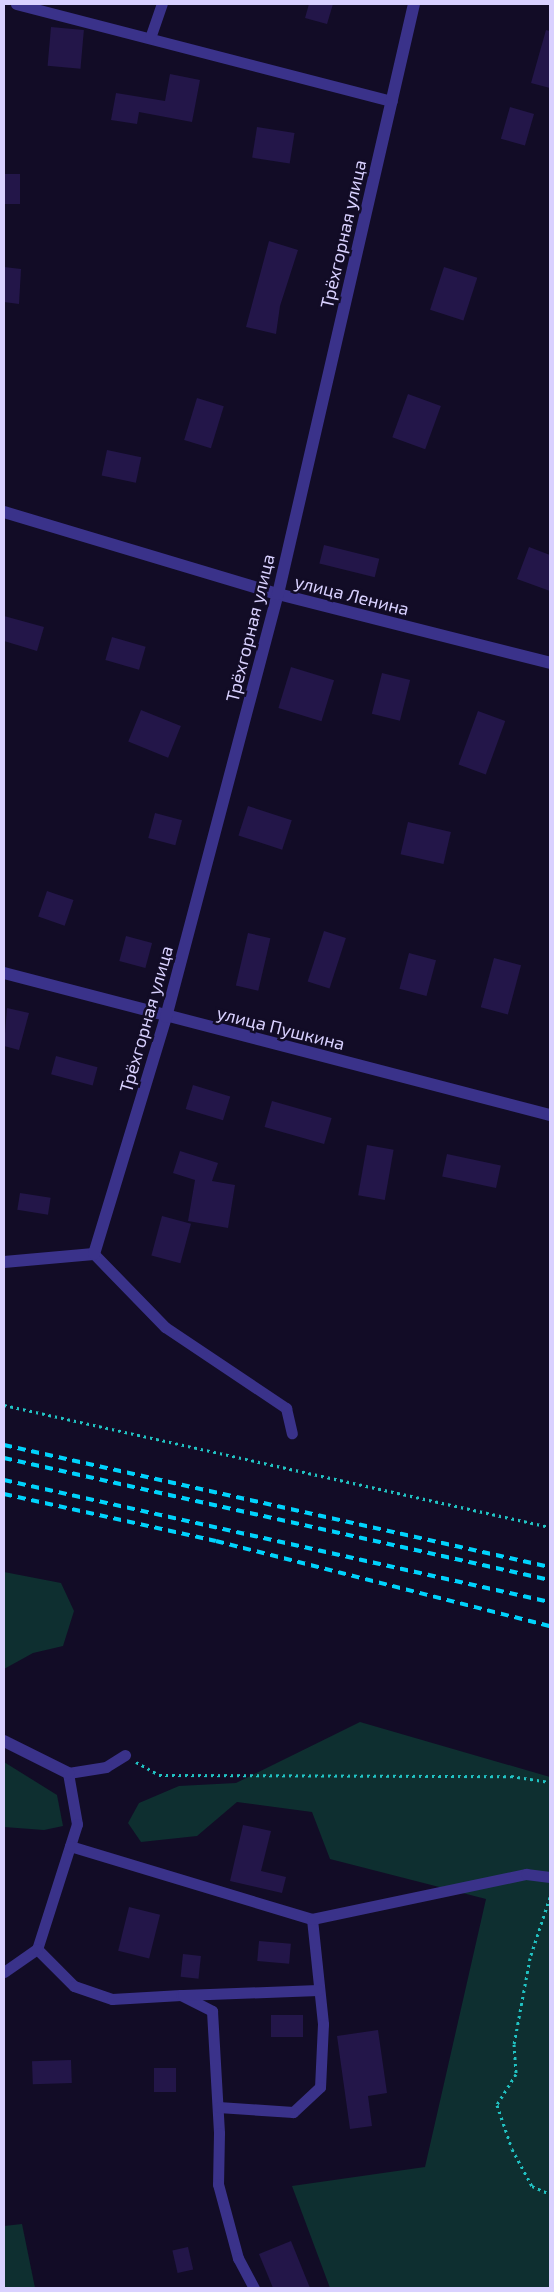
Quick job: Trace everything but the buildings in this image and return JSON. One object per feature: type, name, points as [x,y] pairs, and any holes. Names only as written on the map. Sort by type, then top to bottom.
[{"type":"street","name":"Трёхгорная улица","points":[[94,1254],[166,1017],[278,594],[414,4]]},
{"type":"street","name":"улица Ленина","points":[[4,512],[278,594],[550,663]]},
{"type":"street","name":"улица Пушкина","points":[[4,973],[166,1017],[550,1115]]},
{"type":"street","points":[[4,1262],[94,1254]]},
{"type":"street","points":[[4,1741],[68,1773]]},
{"type":"lane","points":[[16,4],[392,101]]},
{"type":"lane","points":[[150,38],[162,4]]},
{"type":"lane","points":[[94,1254],[165,1327],[286,1408],[292,1433]]},
{"type":"lane","points":[[4,1972],[37,1949],[77,1824],[68,1773],[106,1767],[125,1755]]},
{"type":"lane","points":[[70,1846],[312,1919],[526,1874],[550,1878]]},
{"type":"lane","points":[[218,2106],[293,2112],[320,2087],[323,2024],[312,1919]]},
{"type":"lane","points":[[37,1949],[74,1986],[112,1999],[318,1990]]},
{"type":"lane","points":[[181,1995],[212,2011],[218,2106],[218,2184],[238,2258],[254,2288]]},
{"type":"path","points":[[4,1405],[550,1527]]},
{"type":"path","points":[[125,1755],[159,1775],[511,1776],[550,1782]]},
{"type":"path","points":[[550,1897],[530,1958],[514,2044],[516,2074],[497,2106],[512,2149],[532,2186],[550,2194]]},
{"type":"green space","points":[[4,1572],[61,1583],[74,1611],[63,1646],[33,1653],[4,1669]]},
{"type":"green space","points":[[360,1722],[550,1777],[550,2288],[330,2288],[292,2186],[425,2167],[486,1899],[330,1859],[312,1812],[237,1802],[197,1836],[141,1842],[128,1823],[139,1803],[179,1786],[236,1783]]},
{"type":"green space","points":[[4,1762],[57,1795],[63,1826],[44,1830],[4,1827]]},
{"type":"green space","points":[[22,2224],[35,2288],[4,2288],[4,2226]]},
{"type":"railway","points":[[4,1445],[550,1567]]},
{"type":"railway","points":[[4,1458],[550,1580]]},
{"type":"railway","points":[[4,1480],[550,1602]]},
{"type":"railway","points":[[4,1494],[216,1541],[550,1626]]}]
